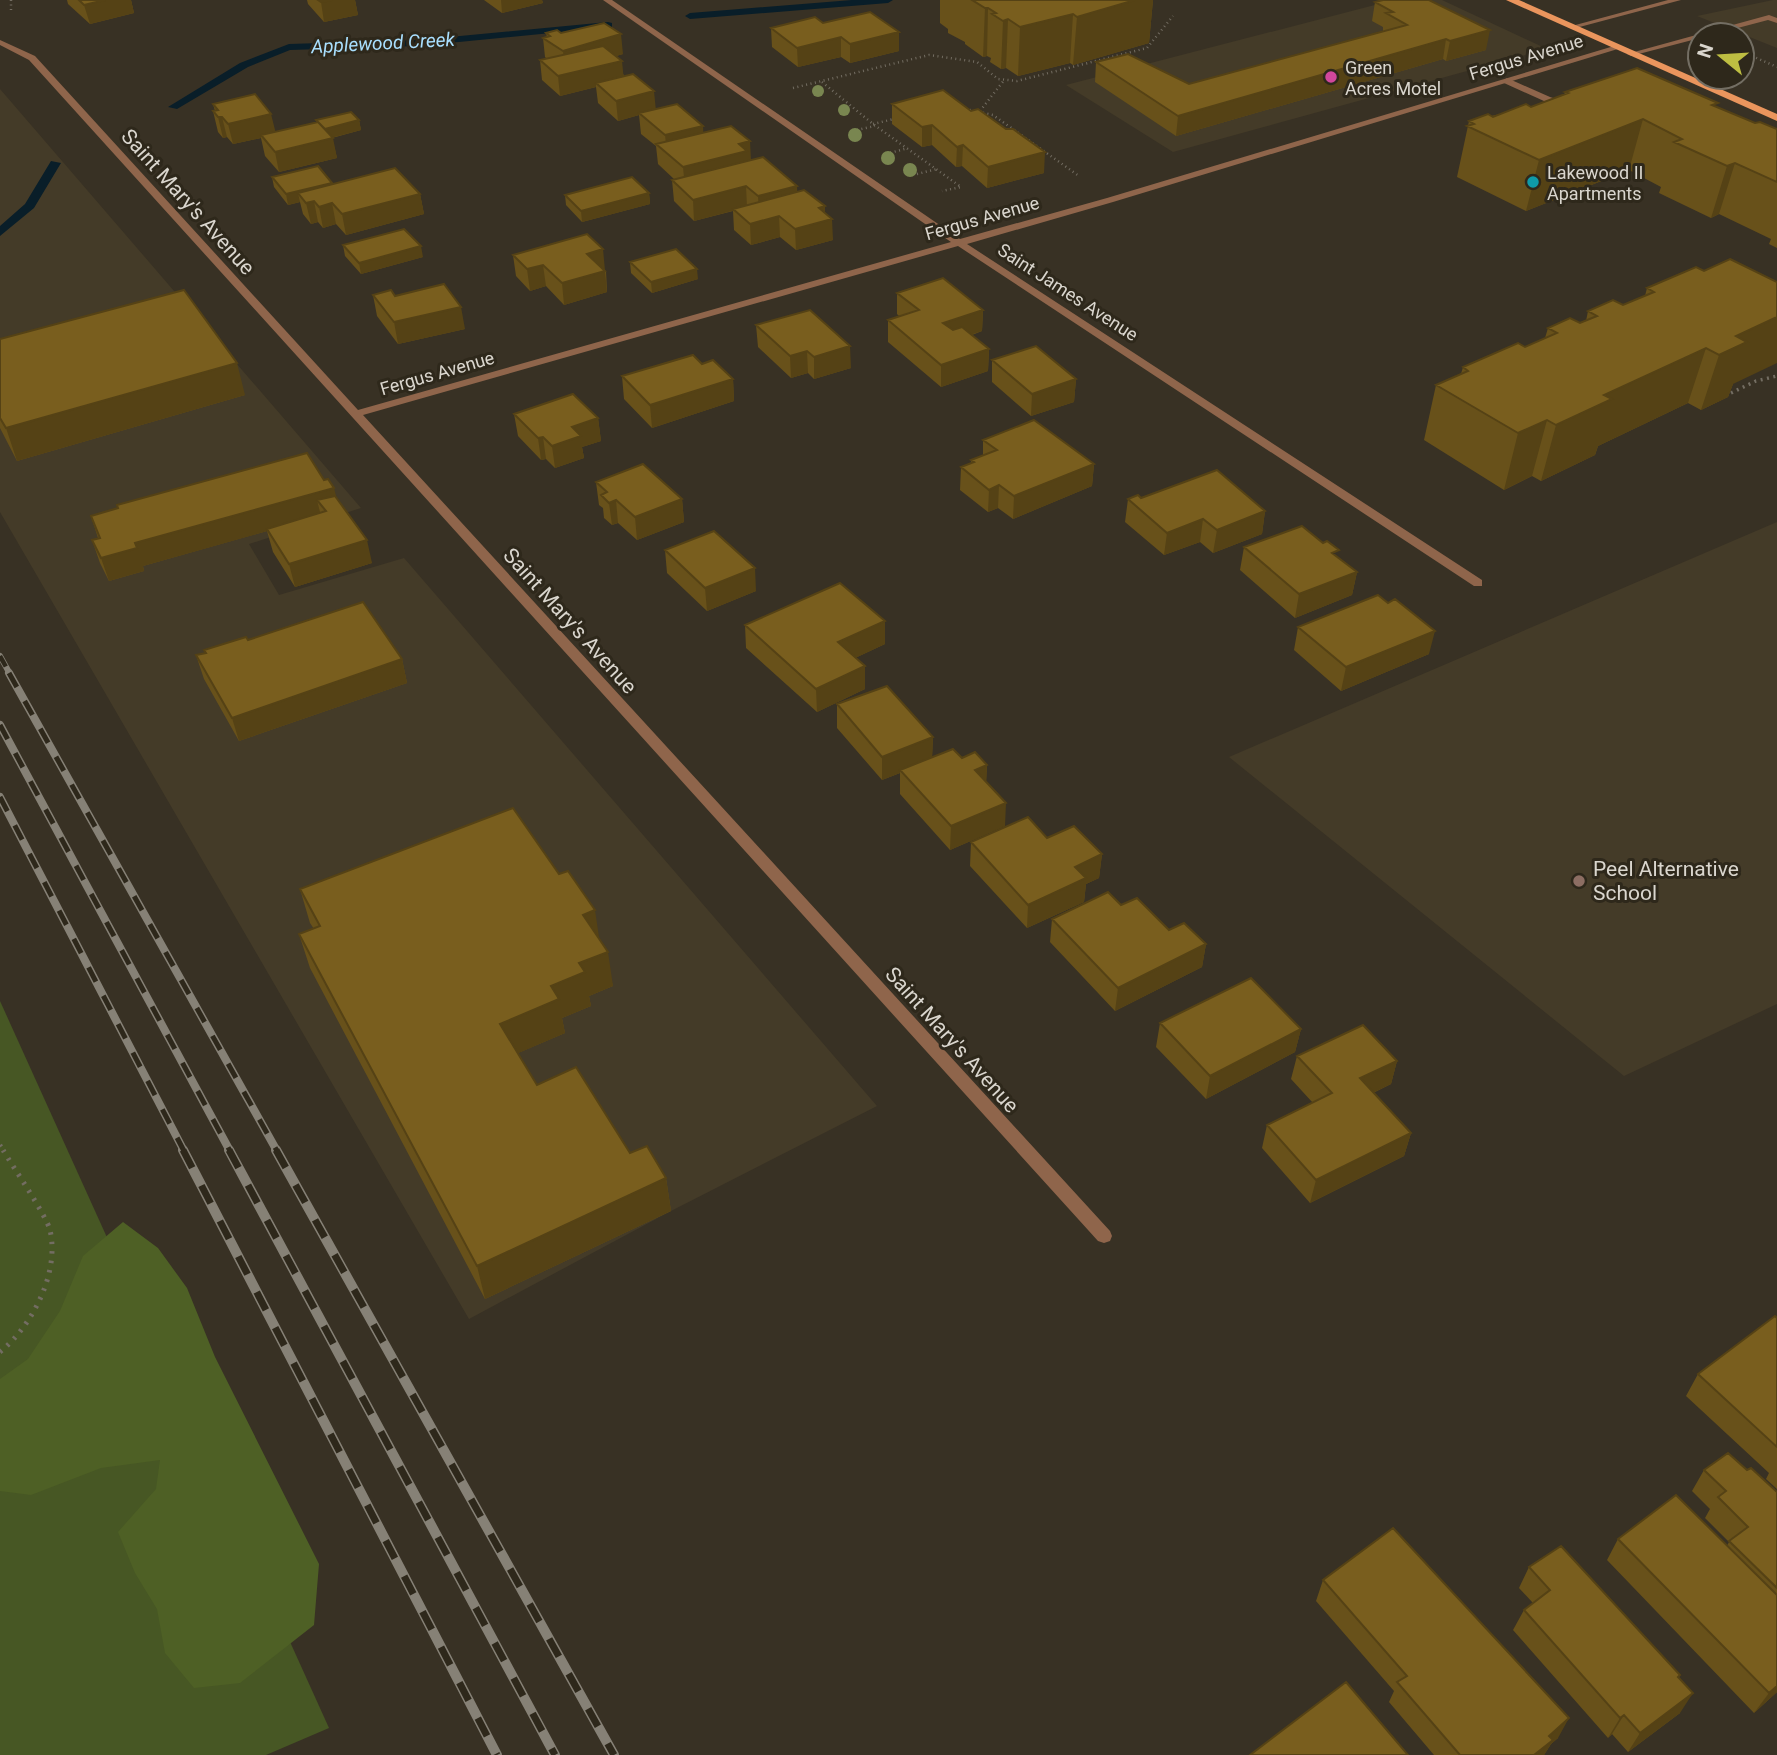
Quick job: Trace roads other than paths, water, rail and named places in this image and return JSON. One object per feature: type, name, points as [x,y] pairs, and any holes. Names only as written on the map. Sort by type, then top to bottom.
[{"type":"main road","points":[[1511,0],[1777,118]]},
{"type":"street","name":"Saint James Avenue","points":[[607,0],[921,218],[1478,583]]},
{"type":"street","points":[[1572,27],[1677,0]]},
{"type":"street","points":[[1756,22],[1774,18]]},
{"type":"street","points":[[1631,54],[1686,39]]},
{"type":"street","name":"Saint Mary's Avenue","points":[[0,43],[32,58],[1104,1236]]},
{"type":"street","name":"Fergus Avenue","points":[[355,414],[1110,200],[1617,48]]},
{"type":"street","points":[[1507,81],[1547,99],[1583,107]]},
{"type":"waterway","name":"Applewood Creek","points":[[690,16],[888,0]]},
{"type":"waterway","name":"Applewood Creek","points":[[173,107],[244,65],[289,47],[418,43],[608,25]]},
{"type":"waterway","name":"Applewood Creek","points":[[0,232],[30,206],[55,163]]},
{"type":"railway","points":[[0,656],[10,674]]},
{"type":"railway","points":[[9,673],[277,1151]]},
{"type":"railway","points":[[0,725],[230,1151]]},
{"type":"railway","points":[[0,797],[184,1151]]},
{"type":"railway","points":[[183,1150],[497,1755]]},
{"type":"railway","points":[[229,1150],[555,1755]]},
{"type":"railway","points":[[276,1150],[614,1755]]},
{"type":"place","name":"Green Acres Motel","points":[[1331,77]]},
{"type":"place","name":"Lakewood II Apartments","points":[[1533,182]]},
{"type":"place","name":"Peel Alternative School","points":[[1579,881]]}]
